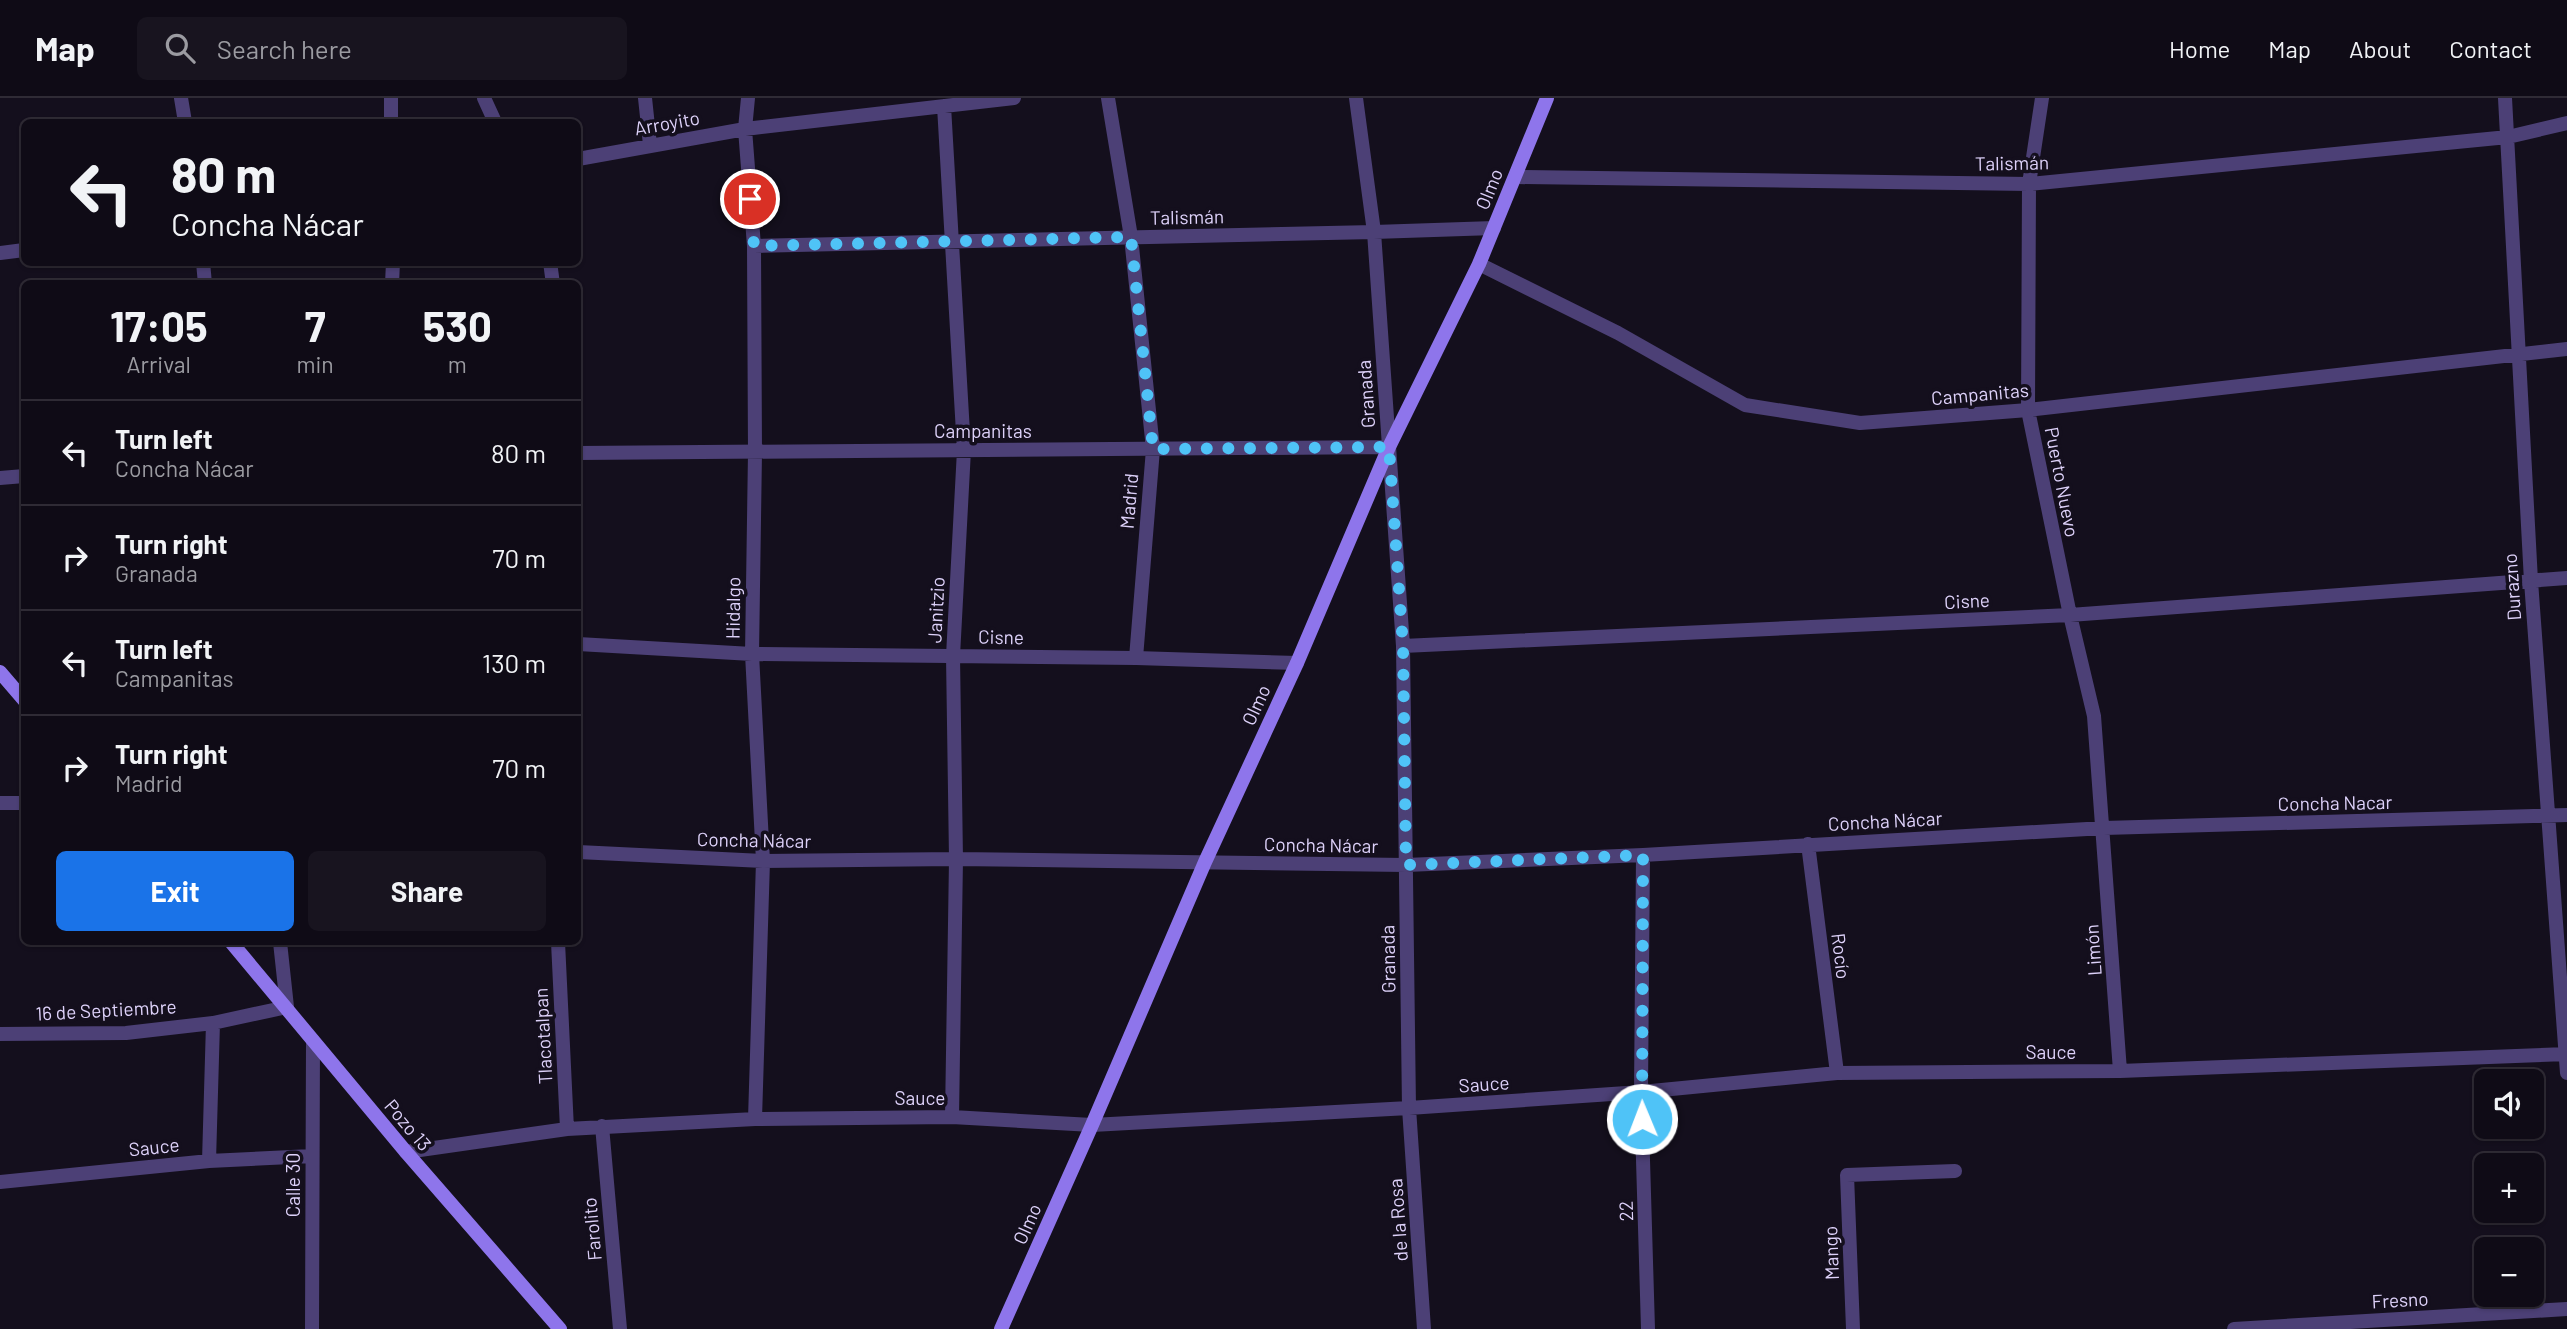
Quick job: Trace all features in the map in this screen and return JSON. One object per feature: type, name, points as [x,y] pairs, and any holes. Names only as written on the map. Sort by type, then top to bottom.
[{"type":"main road","name":"Olmo","points":[[1001,1329],[1205,862],[1297,663],[1389,447],[1479,264],[1547,98]]},
{"type":"main road","points":[[0,672],[21,696]]},
{"type":"main road","name":"Pozo 13","points":[[234,945],[406,1152],[560,1329]]},
{"type":"street","points":[[181,98],[184,119]]},
{"type":"street","points":[[391,98],[391,119]]},
{"type":"street","points":[[484,98],[494,119]]},
{"type":"street","points":[[645,98],[650,145]]},
{"type":"street","name":"Hidalgo","points":[[748,98],[745,130],[754,246],[752,654],[763,861],[755,1119]]},
{"type":"street","name":"Arroyito","points":[[581,158],[745,130],[1014,98]]},
{"type":"street","name":"Madrid","points":[[1108,98],[1131,237],[1153,449],[1136,658]]},
{"type":"street","name":"Granada","points":[[1356,98],[1374,232],[1403,646],[1409,1108]]},
{"type":"street","name":"Puerto Nuevo","points":[[2042,98],[2029,184],[2028,410],[2070,615],[2094,716],[2104,828]]},
{"type":"street","name":"Durazno","points":[[2505,98],[2531,581],[2567,1073]]},
{"type":"street","name":"Janitzio","points":[[944,106],[964,450],[953,656],[956,859],[952,1117]]},
{"type":"street","name":"Talismán","points":[[1516,177],[2029,184],[2508,137],[2567,123]]},
{"type":"street","name":"Talismán","points":[[754,246],[1494,228]]},
{"type":"street","points":[[0,253],[21,250]]},
{"type":"street","name":"Campanitas","points":[[1479,264],[1618,333],[1745,405],[1860,423],[2028,410],[2567,349]]},
{"type":"street","name":"Campanitas","points":[[581,453],[1389,447]]},
{"type":"street","points":[[0,478],[21,476]]},
{"type":"street","name":"Cisne","points":[[1403,646],[2070,615],[2567,578]]},
{"type":"street","name":"Cisne","points":[[581,644],[752,654],[1136,658],[1297,663]]},
{"type":"street","points":[[0,803],[21,803]]},
{"type":"street","name":"Concha Nacar","points":[[2104,828],[2567,815]]},
{"type":"street","name":"Concha Nácar","points":[[581,852],[763,861],[956,859],[1406,865],[1643,855],[2104,828]]},
{"type":"street","name":"Limón","points":[[2104,828],[2120,1071]]},
{"type":"street","name":"Rocío","points":[[1808,844],[1837,1073]]},
{"type":"street","name":"22","points":[[1643,855],[1641,1092],[1648,1329]]},
{"type":"street","points":[[280,945],[287,1007]]},
{"type":"street","name":"Tlacotalpan","points":[[558,945],[566,1129]]},
{"type":"street","name":"16 de Septiembre","points":[[0,1034],[126,1033],[213,1023],[287,1007]]},
{"type":"street","points":[[209,1161],[213,1023]]},
{"type":"street","name":"Calle 30","points":[[312,1329],[313,1041]]},
{"type":"street","name":"Sauce","points":[[406,1152],[566,1129],[755,1119],[952,1117],[1092,1125],[1641,1092],[1837,1073],[2120,1071],[2567,1054]]},
{"type":"street","name":"de la Rosa","points":[[1409,1108],[1424,1329]]},
{"type":"street","name":"Farolito","points":[[602,1126],[620,1329]]},
{"type":"street","name":"Sauce","points":[[0,1182],[209,1161],[312,1156]]},
{"type":"street","name":"Mango","points":[[1853,1329],[1847,1175],[1955,1171]]},
{"type":"street","name":"Fresno","points":[[2234,1329],[2567,1309]]},
{"type":"route","points":[[750,199],[754,246],[1131,237],[1153,449],[1389,447],[1403,646],[1406,865],[1643,855],[1642,1119]]}]
